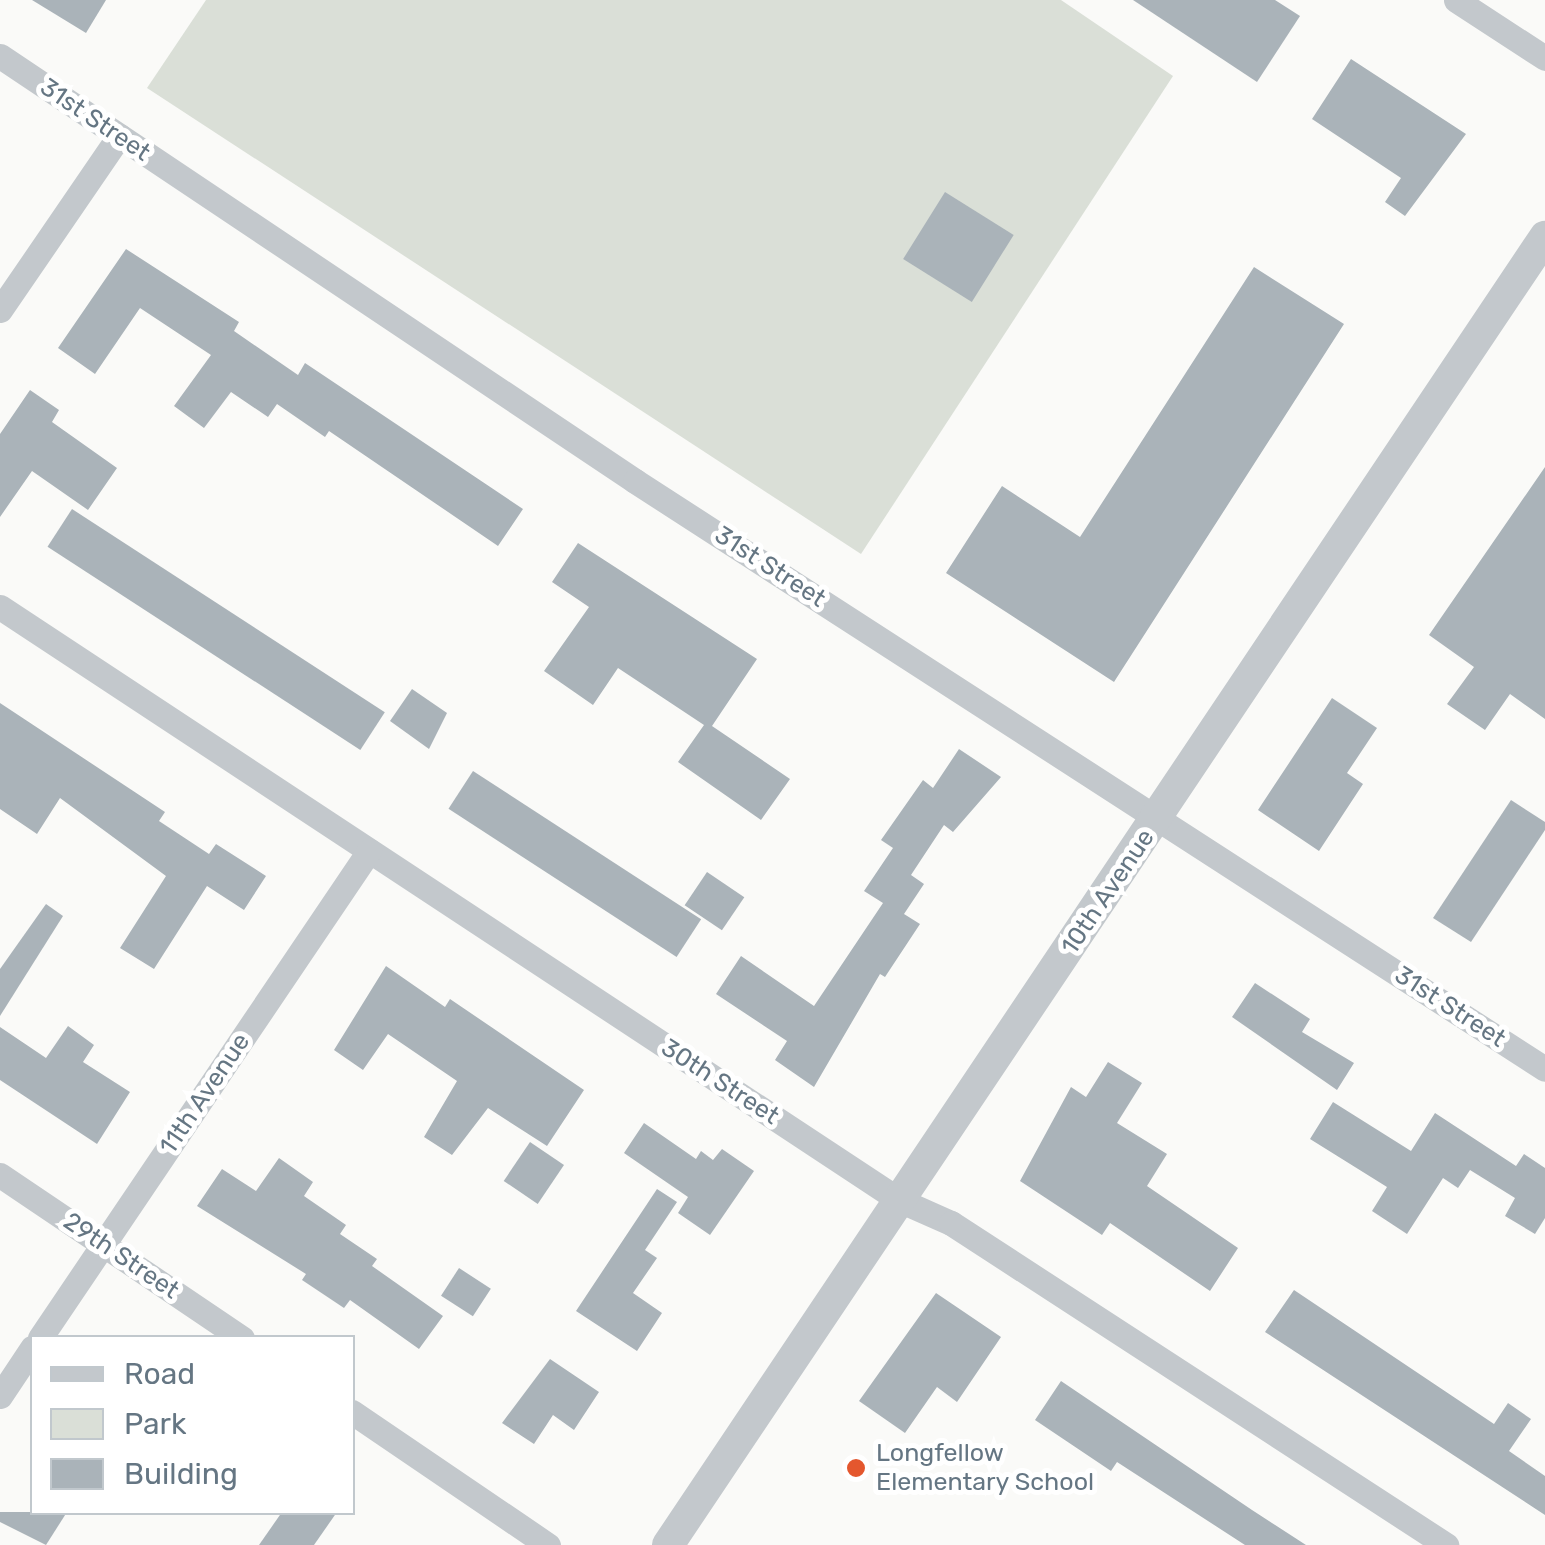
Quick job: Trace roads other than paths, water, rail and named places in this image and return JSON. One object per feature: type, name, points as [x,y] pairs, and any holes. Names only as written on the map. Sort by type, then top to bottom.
[{"type":"street","points":[[1456,0],[1545,58]]},
{"type":"street","name":"31st Street","points":[[0,56],[635,481],[1545,1069]]},
{"type":"street","points":[[0,310],[119,136]]},
{"type":"street","name":"10th Avenue","points":[[668,1545],[1545,237]]},
{"type":"street","name":"30th Street","points":[[0,608],[899,1200],[950,1223],[1446,1545]]},
{"type":"street","name":"11th Avenue","points":[[42,1335],[369,851]]},
{"type":"street","name":"29th Street","points":[[0,1175],[238,1335]]},
{"type":"street","points":[[0,1396],[30,1351]]},
{"type":"street","points":[[355,1414],[548,1545]]},
{"type":"place","name":"Longfellow Elementary School","points":[[856,1468]]}]
